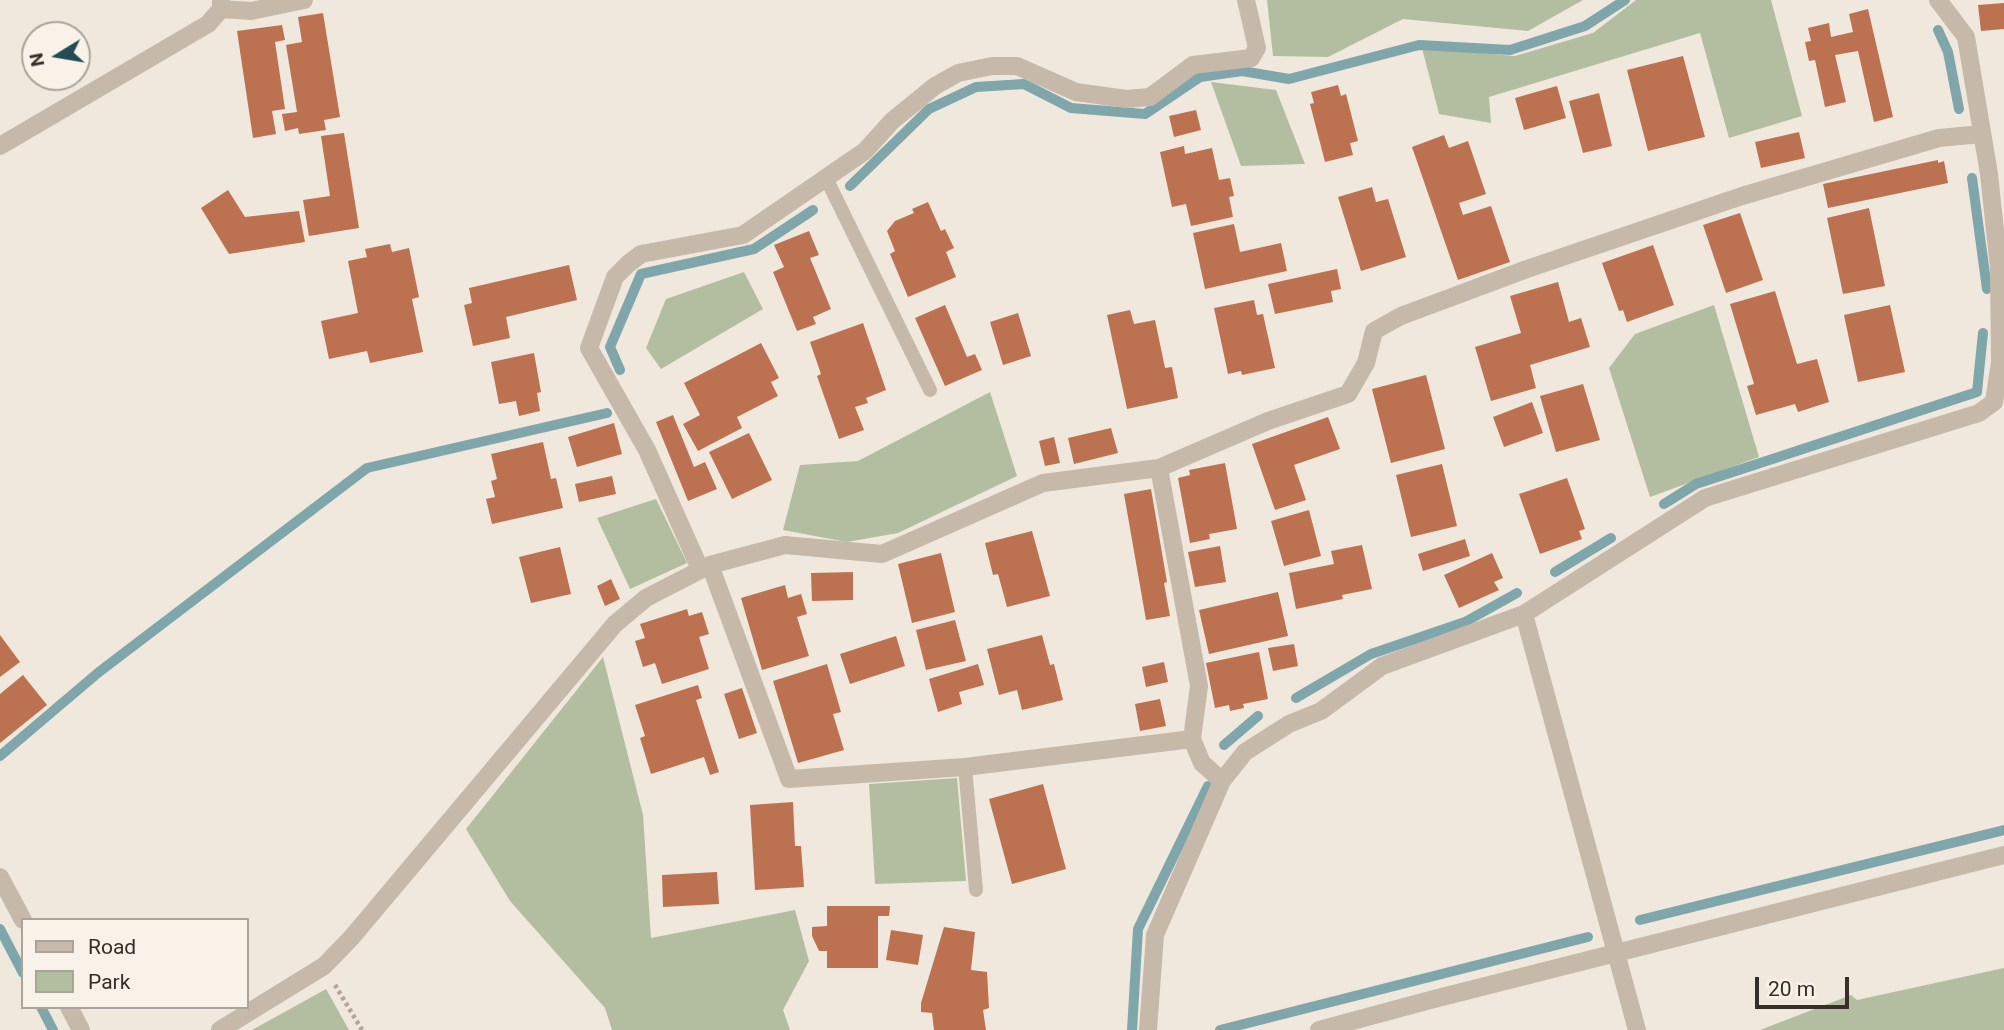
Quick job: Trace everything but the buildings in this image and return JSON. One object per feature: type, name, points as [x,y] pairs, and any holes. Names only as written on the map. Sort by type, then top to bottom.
[{"type":"street","points":[[0,146],[208,24],[221,5],[251,11],[304,0]]},
{"type":"street","points":[[1192,739],[965,767],[789,779],[705,567],[647,450],[589,348],[615,277],[641,254],[743,235],[865,151],[892,121],[935,86],[958,73],[992,66],[1017,66],[1076,92],[1126,99],[1150,97],[1193,65],[1251,58],[1257,48],[1246,0]]},
{"type":"street","points":[[1148,1030],[1155,935],[1222,781],[1245,752],[1289,724],[1321,711],[1382,666],[1524,614],[1706,498],[1979,413],[1994,402],[2000,362],[1997,176],[1982,134],[1966,37],[1938,0]]},
{"type":"street","points":[[220,1030],[324,966],[352,937],[615,624],[646,598],[705,567],[785,545],[882,554],[1043,483],[1159,468],[1268,421],[1348,394],[1366,363],[1374,331],[1401,316],[1742,196],[1939,138],[1982,134]]},
{"type":"street","points":[[1159,468],[1199,686],[1192,739],[1202,763],[1222,781]]},
{"type":"street","points":[[1524,614],[1637,1030]]},
{"type":"street","points":[[1319,1030],[2004,855]]},
{"type":"street","points":[[0,877],[22,918]]},
{"type":"street","points":[[70,1009],[81,1030]]},
{"type":"lane","points":[[826,178],[929,390]]},
{"type":"lane","points":[[965,767],[976,890]]},
{"type":"path","points":[[324,966],[362,1030]]},
{"type":"green space","points":[[1267,0],[1583,0],[1528,31],[1403,19],[1328,57],[1273,56]]},
{"type":"green space","points":[[1636,0],[1771,0],[1802,116],[1729,138],[1700,33],[1489,97],[1491,123],[1439,114],[1422,48],[1515,56],[1593,33]]},
{"type":"green space","points":[[1211,82],[1276,90],[1305,164],[1241,166]]},
{"type":"green space","points":[[744,272],[763,309],[661,369],[646,348],[666,299]]},
{"type":"green space","points":[[1714,305],[1759,457],[1650,497],[1609,368],[1635,334]]},
{"type":"green space","points":[[990,392],[1017,476],[898,533],[847,542],[783,530],[800,465],[858,461]]},
{"type":"green space","points":[[656,499],[687,563],[630,589],[597,518]]},
{"type":"green space","points":[[603,657],[643,815],[651,938],[795,910],[809,961],[783,1010],[790,1030],[612,1030],[605,1008],[510,901],[466,829]]},
{"type":"green space","points":[[957,778],[966,881],[875,884],[869,784]]},
{"type":"green space","points":[[2004,968],[2004,1030],[1760,1030],[1851,995],[1857,1000]]},
{"type":"green space","points":[[326,989],[349,1030],[252,1030]]},
{"type":"waterway","points":[[850,186],[929,109],[976,87],[1024,84],[1071,108],[1145,114],[1200,77],[1242,71],[1289,79],[1419,45],[1510,50],[1585,26],[1625,0]]},
{"type":"waterway","points":[[1938,30],[1948,52],[1959,109]]},
{"type":"waterway","points":[[1972,178],[1987,289]]},
{"type":"waterway","points":[[620,370],[610,347],[641,274],[754,249],[813,210]]},
{"type":"waterway","points":[[1664,504],[1696,484],[1977,392],[1983,333]]},
{"type":"waterway","points":[[0,756],[99,672],[367,468],[607,413]]},
{"type":"waterway","points":[[1555,572],[1611,538]]},
{"type":"waterway","points":[[1296,698],[1371,654],[1465,622],[1517,593]]},
{"type":"waterway","points":[[1224,745],[1258,716]]},
{"type":"waterway","points":[[1132,1030],[1138,929],[1208,786]]},
{"type":"waterway","points":[[1640,920],[2004,830]]},
{"type":"waterway","points":[[0,929],[21,969]]},
{"type":"waterway","points":[[1220,1030],[1588,937]]},
{"type":"waterway","points":[[42,1009],[53,1030]]}]
